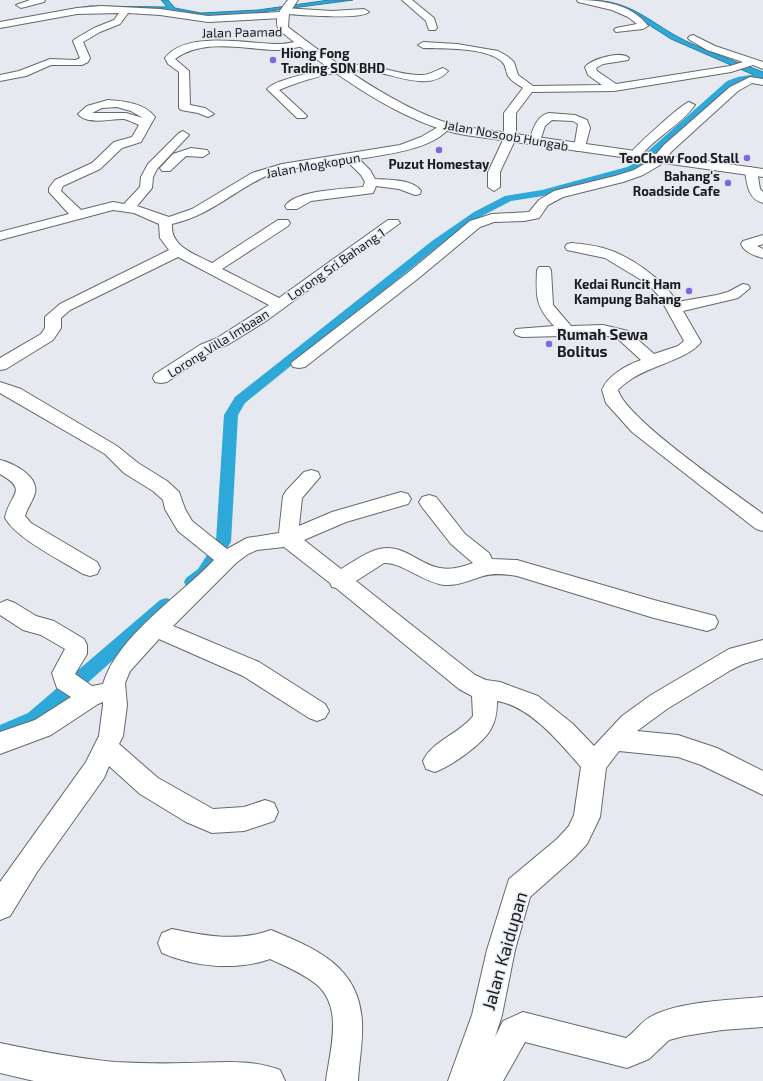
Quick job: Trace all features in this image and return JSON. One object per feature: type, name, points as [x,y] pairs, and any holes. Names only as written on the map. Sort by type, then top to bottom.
[{"type":"main road","name":"Jalan Nosoob Hungab","points":[[287,6],[281,22],[283,28],[302,43],[342,70],[404,107],[445,126],[510,138],[636,156],[759,171]]},
{"type":"street","points":[[21,5],[40,0]]},
{"type":"street","points":[[406,0],[431,20],[432,28]]},
{"type":"street","points":[[581,0],[608,5],[621,10],[643,26],[618,30]]},
{"type":"street","points":[[0,25],[92,10],[160,12],[208,19],[262,15],[287,6],[332,14],[364,12]]},
{"type":"street","points":[[0,78],[22,74],[50,62],[82,62],[85,58],[78,41],[97,30],[117,22],[125,10]]},
{"type":"street","points":[[693,38],[711,48],[755,64]]},
{"type":"street","name":"Jalan Paamad","points":[[208,114],[201,110],[185,108],[184,72],[172,62],[170,58],[173,54],[187,48],[206,45],[248,44],[276,47],[302,43]]},
{"type":"street","points":[[423,45],[491,51],[508,62],[511,65],[513,76],[528,86],[529,89]]},
{"type":"street","points":[[614,88],[592,73],[590,67],[600,61],[624,58]]},
{"type":"street","points":[[529,89],[614,88],[755,64]]},
{"type":"street","points":[[301,116],[272,89],[342,70],[365,67],[407,76],[426,78],[436,76],[443,71]]},
{"type":"street","points":[[300,363],[415,274],[475,224],[492,218],[524,217],[534,215],[542,203],[558,193],[619,179],[638,172],[658,158],[734,89],[750,80],[763,82]]},
{"type":"street","points":[[494,187],[494,172],[510,138],[510,113],[529,89]]},
{"type":"street","points":[[636,156],[641,146],[672,123],[689,105]]},
{"type":"street","points":[[535,141],[540,125],[549,116],[575,118],[583,122],[584,128],[580,148]]},
{"type":"street","points":[[79,216],[55,192],[55,188],[59,183],[96,166],[118,145],[137,139],[145,123]]},
{"type":"street","name":"Jalan Mogkopun","points":[[166,222],[197,212],[256,176],[282,168],[389,152],[412,146],[425,140],[445,126]]},
{"type":"street","points":[[146,188],[147,177],[152,167],[184,135]]},
{"type":"street","points":[[128,208],[178,155],[191,151],[203,153]]},
{"type":"street","points":[[308,198],[332,204],[356,205],[365,202],[369,186],[366,173],[350,157]]},
{"type":"street","points":[[759,171],[754,190],[763,199]]},
{"type":"street","points":[[308,198],[306,194],[307,190],[319,184]]},
{"type":"street","points":[[292,206],[308,198],[369,186],[401,185],[415,191]]},
{"type":"street","points":[[0,236],[113,206],[128,208],[166,222],[164,232],[166,239],[178,252],[65,307],[53,316],[54,328],[47,337],[0,365]]},
{"type":"street","points":[[212,270],[283,223]]},
{"type":"street","name":"Lorong Sri Bahang 1","points":[[279,304],[393,223]]},
{"type":"street","points":[[763,239],[748,244],[763,254]]},
{"type":"street","points":[[572,247],[599,250],[639,272],[660,287],[693,342],[684,349],[635,368],[612,385],[610,390],[612,399],[638,428],[763,524]]},
{"type":"street","name":"Lorong Villa Imbaan","points":[[161,378],[206,348],[223,341],[248,326],[279,304],[178,252]]},
{"type":"street","points":[[544,270],[543,303],[550,315],[567,331]]},
{"type":"street","points":[[673,310],[680,306],[733,295],[743,288]]},
{"type":"street","points":[[522,332],[603,330],[622,334],[652,361]]},
{"type":"street","points":[[0,386],[15,393],[111,450],[131,468],[160,486],[172,497],[175,509],[185,526],[221,554]]},
{"type":"street","points":[[0,466],[23,480],[26,485],[27,490],[16,510],[15,518],[24,528],[90,568]]},
{"type":"street","points":[[288,539],[293,496],[311,477]]},
{"type":"street","points":[[0,906],[28,863],[95,770],[107,748],[111,736],[115,693],[114,683],[121,666],[221,554],[254,543],[288,539],[339,517],[401,499]]},
{"type":"street","points":[[429,502],[458,539],[482,558],[484,568]]},
{"type":"street","points":[[288,539],[339,580],[393,620],[454,672],[484,690],[500,692],[530,703],[565,732],[594,764],[613,740],[636,718],[702,675],[737,656],[763,649]]},
{"type":"street","points":[[339,580],[386,554],[400,556],[431,574],[440,577],[455,578],[466,576],[484,568],[503,566],[517,568],[654,609],[707,622]]},
{"type":"street","points":[[7,609],[31,624],[46,627],[76,645],[76,654],[63,673],[77,689],[115,693]]},
{"type":"street","points":[[156,628],[251,669],[317,711]]},
{"type":"street","points":[[0,743],[43,728],[77,689]]},
{"type":"street","points":[[435,761],[476,729],[483,721],[485,704],[484,690]]},
{"type":"street","points":[[613,740],[678,746],[708,756],[763,783]]},
{"type":"street","points":[[107,748],[149,786],[195,814],[212,821],[244,819],[265,812]]},
{"type":"street","name":"Jalan Kaidupan","points":[[471,1080],[501,950],[519,889],[566,848],[578,835],[587,817],[594,764]]},
{"type":"street","points":[[172,943],[209,951],[260,949],[271,944],[326,974],[340,988],[348,1009],[342,1081]]},
{"type":"street","points":[[471,1080],[514,1032],[523,1027],[627,1053],[638,1048],[660,1028],[722,1015],[763,1012]]},
{"type":"street","points":[[0,1058],[44,1068],[114,1077],[183,1079],[226,1077],[269,1081]]},
{"type":"water","points":[[161,0],[168,0],[175,8],[201,13],[258,10],[329,0],[353,0],[247,14],[201,16],[105,8],[0,24],[0,22],[90,6],[167,7]]},
{"type":"water","points":[[588,0],[604,1],[629,8],[686,41],[763,72],[763,79],[671,39],[629,12],[603,3]]},
{"type":"waterway","points":[[192,582],[203,573],[223,542],[231,415],[240,400],[436,243],[478,214],[508,198],[543,193],[630,169],[646,161],[651,153],[730,83],[738,79],[762,75]]},
{"type":"waterway","points":[[0,733],[34,719],[166,604]]},
{"type":"place","name":"Hiong Fong Trading SDN BHD","points":[[273,60]]},
{"type":"place","name":"Puzut Homestay","points":[[439,150]]},
{"type":"place","name":"TeoChew Food Stall","points":[[747,158]]},
{"type":"place","name":"Bahang's Roadside Cafe","points":[[728,183]]},
{"type":"place","name":"Kedai Runcit Ham Kampung Bahang","points":[[689,291]]},
{"type":"place","name":"Rumah Sewa Bolitus","points":[[549,344]]}]
